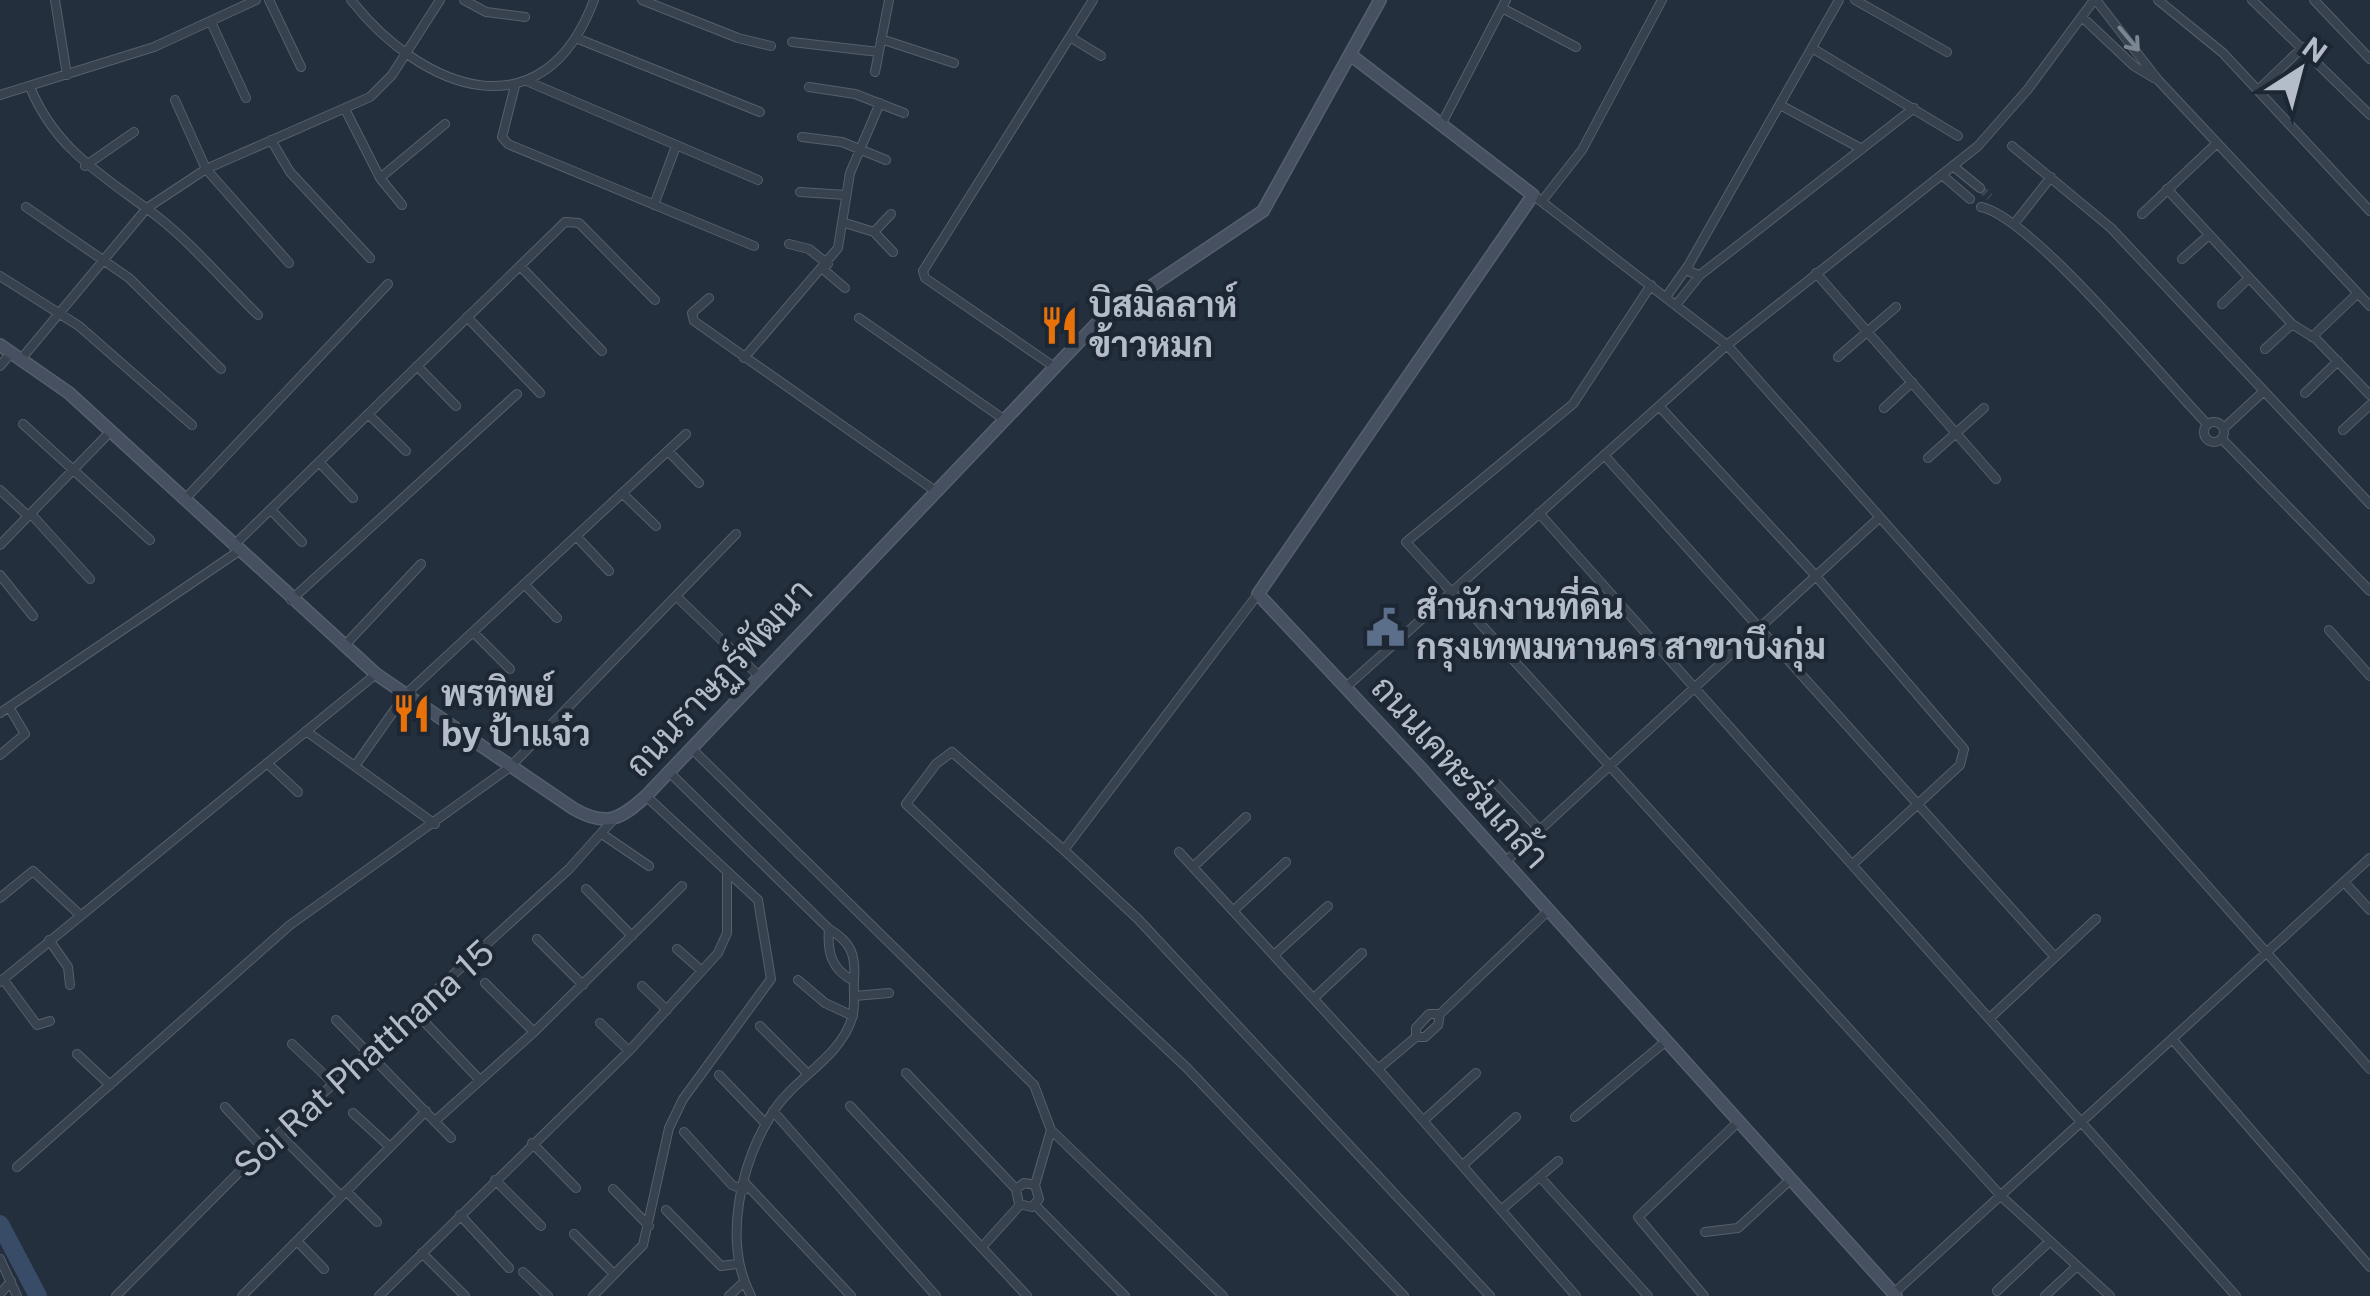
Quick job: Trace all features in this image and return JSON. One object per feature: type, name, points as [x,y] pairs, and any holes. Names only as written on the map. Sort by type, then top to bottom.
[{"type":"street","points":[[55,0],[67,75]]},
{"type":"street","points":[[0,95],[67,75],[211,22],[256,0]]},
{"type":"street","points":[[269,0],[301,66]]},
{"type":"street","points":[[351,0],[408,51],[461,80],[484,86],[530,82],[556,62],[576,38],[594,0]]},
{"type":"street","points":[[0,366],[7,349],[57,311],[147,208],[206,169],[346,111],[380,89],[440,0]]},
{"type":"street","points":[[464,0],[486,12],[525,17]]},
{"type":"street","points":[[642,0],[738,38],[771,46]]},
{"type":"street","points":[[875,72],[889,0]]},
{"type":"street","points":[[1054,366],[925,278],[923,271],[1093,0]]},
{"type":"street","name":"ถนนราษฏร์พัฒนา","points":[[7,349],[111,431],[376,674],[574,809],[599,821],[612,821],[670,772],[1002,418],[1122,302],[1263,211],[1380,0]]},
{"type":"street","points":[[1064,850],[1258,594],[1537,198],[1570,170],[1662,0]]},
{"type":"street","points":[[1666,297],[1688,266],[1838,0]]},
{"type":"street","points":[[1855,0],[1946,52]]},
{"type":"street","points":[[2079,0],[2093,2],[2158,80],[2370,306]]},
{"type":"street","points":[[2158,0],[2204,36],[2370,211]]},
{"type":"street","points":[[2252,0],[2370,115]]},
{"type":"street","points":[[2314,0],[2370,59]]},
{"type":"street","points":[[1346,687],[1726,345],[1953,166],[2028,89],[2093,2]]},
{"type":"street","points":[[1441,126],[1504,4],[1576,48]]},
{"type":"street","points":[[2082,17],[2134,66],[2158,80]]},
{"type":"street","points":[[211,22],[246,98]]},
{"type":"street","points":[[576,38],[760,112]]},
{"type":"street","points":[[1070,38],[1100,56]]},
{"type":"street","points":[[881,39],[954,63]]},
{"type":"street","points":[[792,42],[878,52]]},
{"type":"street","points":[[1812,48],[1958,136]]},
{"type":"street","points":[[2258,90],[2303,48]]},
{"type":"street","points":[[1352,56],[1726,345],[2370,1070]]},
{"type":"street","points":[[530,82],[758,180]]},
{"type":"street","points":[[514,86],[504,141],[754,246]]},
{"type":"street","points":[[30,87],[46,122],[85,166],[147,208],[258,315]]},
{"type":"street","points":[[809,87],[855,94],[904,113]]},
{"type":"street","points":[[175,100],[206,169],[289,263]]},
{"type":"street","points":[[744,358],[826,267],[838,248],[858,147],[880,102]]},
{"type":"street","points":[[1780,105],[1862,149]]},
{"type":"street","points":[[1676,305],[1700,275],[1914,108]]},
{"type":"street","points":[[346,111],[380,178],[402,205]]},
{"type":"street","points":[[380,178],[444,124]]},
{"type":"street","points":[[85,166],[134,132]]},
{"type":"street","points":[[802,137],[858,147],[886,160]]},
{"type":"street","points":[[272,141],[290,172],[370,258]]},
{"type":"street","points":[[2142,214],[2217,142]]},
{"type":"street","points":[[654,204],[676,146]]},
{"type":"street","points":[[2012,146],[2111,228],[2370,504]]},
{"type":"street","points":[[1953,166],[1980,188]]},
{"type":"street","points":[[1942,175],[1970,199]]},
{"type":"street","points":[[2014,224],[2052,177]]},
{"type":"street","points":[[2167,190],[2292,324],[2312,337],[2370,396]]},
{"type":"street","points":[[800,192],[846,195]]},
{"type":"street","points":[[1990,197],[1995,210]]},
{"type":"street","points":[[26,207],[104,257],[222,369]]},
{"type":"street","points":[[1981,207],[1995,210],[2014,224],[2207,424]]},
{"type":"street","points":[[874,232],[891,214]]},
{"type":"street","points":[[0,713],[236,548],[564,222],[574,220],[655,300]]},
{"type":"street","points":[[845,223],[874,232],[893,252]]},
{"type":"street","points":[[2182,260],[2208,235]]},
{"type":"street","points":[[789,244],[809,249],[844,288]]},
{"type":"street","points":[[520,266],[602,351]]},
{"type":"street","points":[[1688,266],[1700,275]]},
{"type":"street","points":[[1816,273],[1996,479]]},
{"type":"street","points":[[0,276],[57,311],[192,425]]},
{"type":"street","points":[[2222,304],[2249,278]]},
{"type":"street","points":[[185,499],[388,284]]},
{"type":"street","points":[[1651,285],[1572,404],[1406,542],[2002,1197],[2110,1296]]},
{"type":"street","points":[[2312,337],[2358,293]]},
{"type":"street","points":[[709,298],[692,319],[934,490]]},
{"type":"street","points":[[1838,357],[1896,307]]},
{"type":"street","points":[[467,317],[540,393]]},
{"type":"street","points":[[859,318],[1002,418]]},
{"type":"street","points":[[2265,349],[2292,324]]},
{"type":"street","points":[[2306,393],[2338,362]]},
{"type":"street","points":[[417,366],[456,406]]},
{"type":"street","points":[[1884,408],[1912,382]]},
{"type":"street","points":[[2207,424],[2207,440],[2223,434],[2264,391]]},
{"type":"street","points":[[291,600],[517,394]]},
{"type":"street","points":[[2343,430],[2370,405]]},
{"type":"street","points":[[1659,406],[1815,575],[1964,749],[1960,765],[1854,863]]},
{"type":"street","points":[[1928,458],[1984,408]]},
{"type":"street","points":[[368,414],[406,451]]},
{"type":"street","points":[[2207,424],[2216,422],[2370,591]]},
{"type":"street","points":[[23,424],[150,540]]},
{"type":"street","points":[[0,545],[111,431]]},
{"type":"street","points":[[355,766],[405,695],[686,434]]},
{"type":"street","points":[[668,451],[699,484]]},
{"type":"street","points":[[1604,455],[2056,957]]},
{"type":"street","points":[[319,462],[353,498]]},
{"type":"street","points":[[0,490],[30,515],[90,578]]},
{"type":"street","points":[[622,493],[656,526]]},
{"type":"street","points":[[270,510],[302,542]]},
{"type":"street","points":[[1539,513],[2236,1296]]},
{"type":"street","points":[[1505,862],[1879,518]]},
{"type":"street","points":[[17,1168],[290,925],[510,767],[736,534]]},
{"type":"street","points":[[576,536],[609,571]]},
{"type":"street","points":[[345,645],[421,564]]},
{"type":"street","points":[[0,575],[34,616]]},
{"type":"street","points":[[524,584],[557,618]]},
{"type":"street","name":"ถนนเคหะร่มเกล้า","points":[[1258,594],[1895,1294]]},
{"type":"street","points":[[676,596],[759,676]]},
{"type":"street","points":[[2328,630],[2370,676]]},
{"type":"street","points":[[474,632],[510,669]]},
{"type":"street","points":[[50,1020],[37,1025],[2,981],[376,674]]},
{"type":"street","points":[[0,755],[25,734],[9,707]]},
{"type":"street","points":[[306,731],[435,824]]},
{"type":"street","points":[[692,748],[1025,1074],[1042,1098],[1051,1130],[1223,1296]]},
{"type":"street","points":[[1404,1296],[1186,1067],[906,804],[944,755],[952,752],[1138,919],[1490,1296]]},
{"type":"street","points":[[266,763],[298,792]]},
{"type":"street","points":[[670,772],[829,929],[848,942],[856,962],[853,1016],[842,1038],[773,1111],[744,1187],[735,1230],[737,1264],[751,1296]]},
{"type":"street","points":[[1497,784],[1540,830]]},
{"type":"street","points":[[594,1296],[643,1245],[674,1116],[771,979],[762,944],[762,908],[751,892],[727,874],[664,808],[646,796]]},
{"type":"street","points":[[1194,867],[1246,818]]},
{"type":"street","name":"Soi Rat Phatthana 15","points":[[116,1296],[278,1134],[365,1052],[416,1012],[612,821]]},
{"type":"street","points":[[602,834],[649,866]]},
{"type":"street","points":[[1179,852],[1424,1120],[1576,1296]]},
{"type":"street","points":[[1895,1294],[2370,858]]},
{"type":"street","points":[[1234,910],[1286,862]]},
{"type":"street","points":[[0,898],[33,870],[79,914]]},
{"type":"street","points":[[378,1296],[629,1051],[702,972],[726,939],[727,874]]},
{"type":"street","points":[[2344,882],[2370,910]]},
{"type":"street","points":[[435,1120],[534,1032],[682,886]]},
{"type":"street","points":[[586,889],[632,936]]},
{"type":"street","points":[[1275,954],[1328,906]]},
{"type":"street","points":[[1378,1069],[1416,1037],[1416,1028],[1429,1014],[1440,1014],[1548,911]]},
{"type":"street","points":[[1991,1017],[2096,919]]},
{"type":"street","points":[[829,929],[828,950],[837,970],[854,981]]},
{"type":"street","points":[[537,939],[583,985]]},
{"type":"street","points":[[49,940],[68,967],[70,986]]},
{"type":"street","points":[[677,949],[702,972]]},
{"type":"street","points":[[1314,998],[1362,954]]},
{"type":"street","points":[[798,980],[825,1003],[853,1016]]},
{"type":"street","points":[[484,982],[534,1032]]},
{"type":"street","points":[[642,986],[667,1010]]},
{"type":"street","points":[[855,996],[890,992]]},
{"type":"street","points":[[416,1012],[479,1079]]},
{"type":"street","points":[[336,1020],[451,1138]]},
{"type":"street","points":[[600,1023],[629,1051]]},
{"type":"street","points":[[760,1026],[808,1074]]},
{"type":"street","points":[[2173,1040],[2370,1267]]},
{"type":"street","points":[[1576,1117],[1665,1042]]},
{"type":"street","points":[[292,1044],[333,1083]]},
{"type":"street","points":[[78,1054],[110,1084]]},
{"type":"street","points":[[906,1073],[1016,1190],[1020,1204]]},
{"type":"street","points":[[1424,1120],[1476,1073]]},
{"type":"street","points":[[719,1076],[766,1124]]},
{"type":"street","points":[[850,1106],[1027,1296]]},
{"type":"street","points":[[224,1107],[264,1148]]},
{"type":"street","points":[[249,1294],[297,1240],[426,1111]]},
{"type":"street","points":[[773,1111],[936,1296]]},
{"type":"street","points":[[353,1112],[390,1148]]},
{"type":"street","points":[[1463,1165],[1516,1116]]},
{"type":"street","points":[[1704,1296],[1638,1217],[1738,1122]]},
{"type":"street","points":[[1035,1205],[1040,1194],[1035,1185],[1051,1130]]},
{"type":"street","points":[[684,1132],[732,1185],[744,1187],[851,1296]]},
{"type":"street","points":[[278,1134],[377,1222]]},
{"type":"street","points":[[532,1143],[576,1188]]},
{"type":"street","points":[[1501,1210],[1558,1162]]},
{"type":"street","points":[[1540,1178],[1648,1296]]},
{"type":"street","points":[[495,1180],[541,1226]]},
{"type":"street","points":[[1705,1232],[1738,1228],[1790,1180]]},
{"type":"street","points":[[1016,1190],[1024,1183],[1035,1185]]},
{"type":"street","points":[[613,1189],[648,1226]]},
{"type":"street","points":[[982,1247],[1020,1204]]},
{"type":"street","points":[[1020,1204],[1035,1205],[1124,1296]]},
{"type":"street","points":[[666,1210],[721,1266],[737,1264]]},
{"type":"street","points":[[460,1216],[509,1268]]},
{"type":"street","points":[[574,1234],[614,1274]]},
{"type":"street","points":[[297,1240],[324,1269]]},
{"type":"street","points":[[1997,1290],[2050,1241]]},
{"type":"street","points":[[422,1253],[465,1296]]},
{"type":"street","points":[[0,1259],[17,1296]]},
{"type":"street","points":[[2045,1296],[2077,1266]]},
{"type":"street","points":[[523,1272],[548,1296]]},
{"type":"street","points":[[0,1294],[11,1281]]},
{"type":"street","points":[[730,1296],[744,1282]]},
{"type":"street","points":[[387,1287],[396,1296]]},
{"type":"waterway","points":[[0,1224],[38,1296]]},
{"type":"tunnel","points":[[1980,188],[1990,197]]},
{"type":"place","name":"บิสมิลลาห์ ข้าวหมก","points":[[1059,325]]},
{"type":"place","name":"สำนักงานที่ดิน กรุงเทพมหานคร สาขาบึงกุ่ม","points":[[1386,627]]},
{"type":"place","name":"พรทิพย์ by ป้าแจ๋ว","points":[[411,714]]}]
